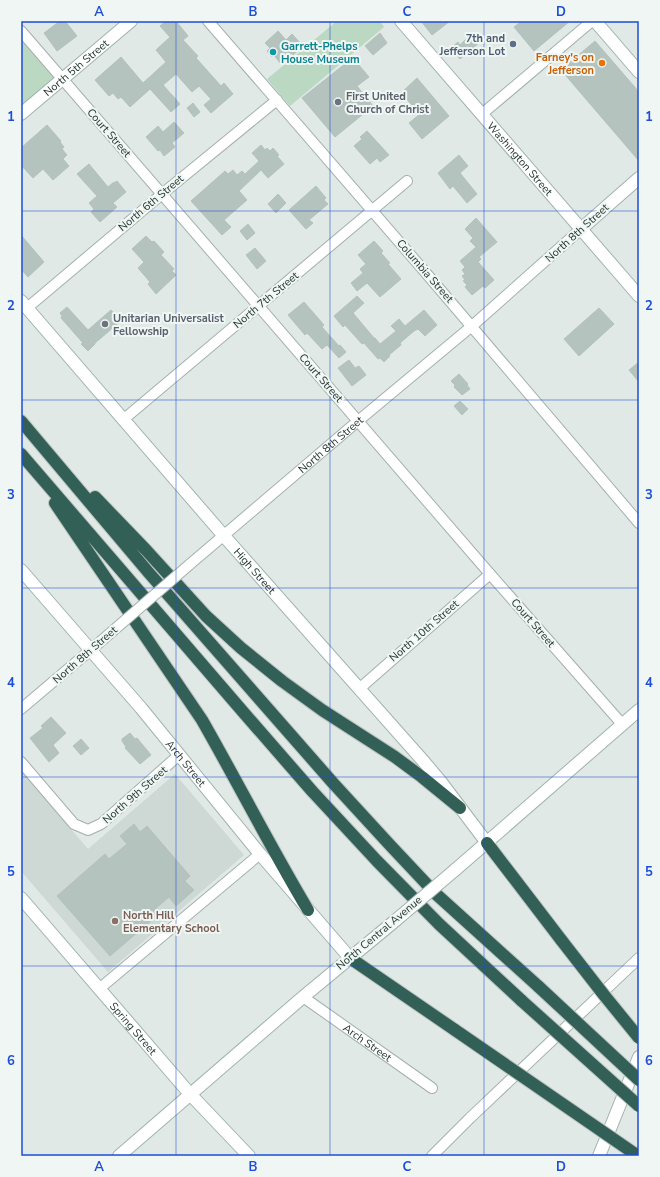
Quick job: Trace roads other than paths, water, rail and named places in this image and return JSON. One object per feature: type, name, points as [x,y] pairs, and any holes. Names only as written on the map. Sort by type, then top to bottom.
[{"type":"highway","points":[[21,421],[146,550],[206,616],[241,648],[282,681],[322,710],[422,777],[460,808]]},
{"type":"highway","points":[[21,421],[149,573],[333,783],[389,844],[436,894],[639,1080]]},
{"type":"highway","points":[[21,454],[202,720],[308,910]]},
{"type":"highway","points":[[21,454],[233,701],[312,791],[377,861],[439,924],[639,1106]]},
{"type":"highway","points":[[487,843],[604,996],[639,1038]]},
{"type":"highway","points":[[350,958],[638,1156]]},
{"type":"street","name":"North 5th Street","points":[[21,114],[131,21]]},
{"type":"street","name":"Columbia Street","points":[[208,21],[472,326],[639,523]]},
{"type":"street","name":"Washington Street","points":[[401,21],[639,296]]},
{"type":"street","points":[[482,114],[594,21],[639,72]]},
{"type":"street","name":"Court Street","points":[[21,31],[490,574],[622,724]]},
{"type":"street","name":"North 6th Street","points":[[24,304],[277,100]]},
{"type":"street","name":"North 8th Street","points":[[21,709],[91,651],[358,421],[472,326],[639,178]]},
{"type":"street","name":"North 7th Street","points":[[124,419],[407,181]]},
{"type":"street","name":"High Street","points":[[24,304],[224,536],[425,763],[487,843]]},
{"type":"street","name":"Arch Street","points":[[21,570],[141,708],[260,854],[350,958]]},
{"type":"street","name":"North 10th Street","points":[[359,689],[490,574]]},
{"type":"street","name":"North Central Avenue","points":[[118,1156],[303,997],[487,843],[639,710]]},
{"type":"street","name":"North 9th Street","points":[[21,762],[74,824],[88,830],[101,824],[179,755]]},
{"type":"street","points":[[99,989],[260,854]]},
{"type":"street","name":"Spring Street","points":[[21,898],[190,1094],[249,1156]]},
{"type":"street","points":[[432,1156],[470,1118],[635,968],[639,958]]},
{"type":"street","name":"Arch Street","points":[[303,997],[432,1088]]},
{"type":"street","points":[[599,1156],[639,1057]]},
{"type":"place","name":"7th and Jefferson Lot","points":[[513,44]]},
{"type":"place","name":"Garrett-Phelps House Museum","points":[[273,52]]},
{"type":"place","name":"Farney's on Jefferson","points":[[602,63]]},
{"type":"place","name":"First United Church of Christ","points":[[338,102]]},
{"type":"place","name":"Unitarian Universalist Fellowship","points":[[105,324]]},
{"type":"place","name":"North Hill Elementary School","points":[[115,921]]}]
